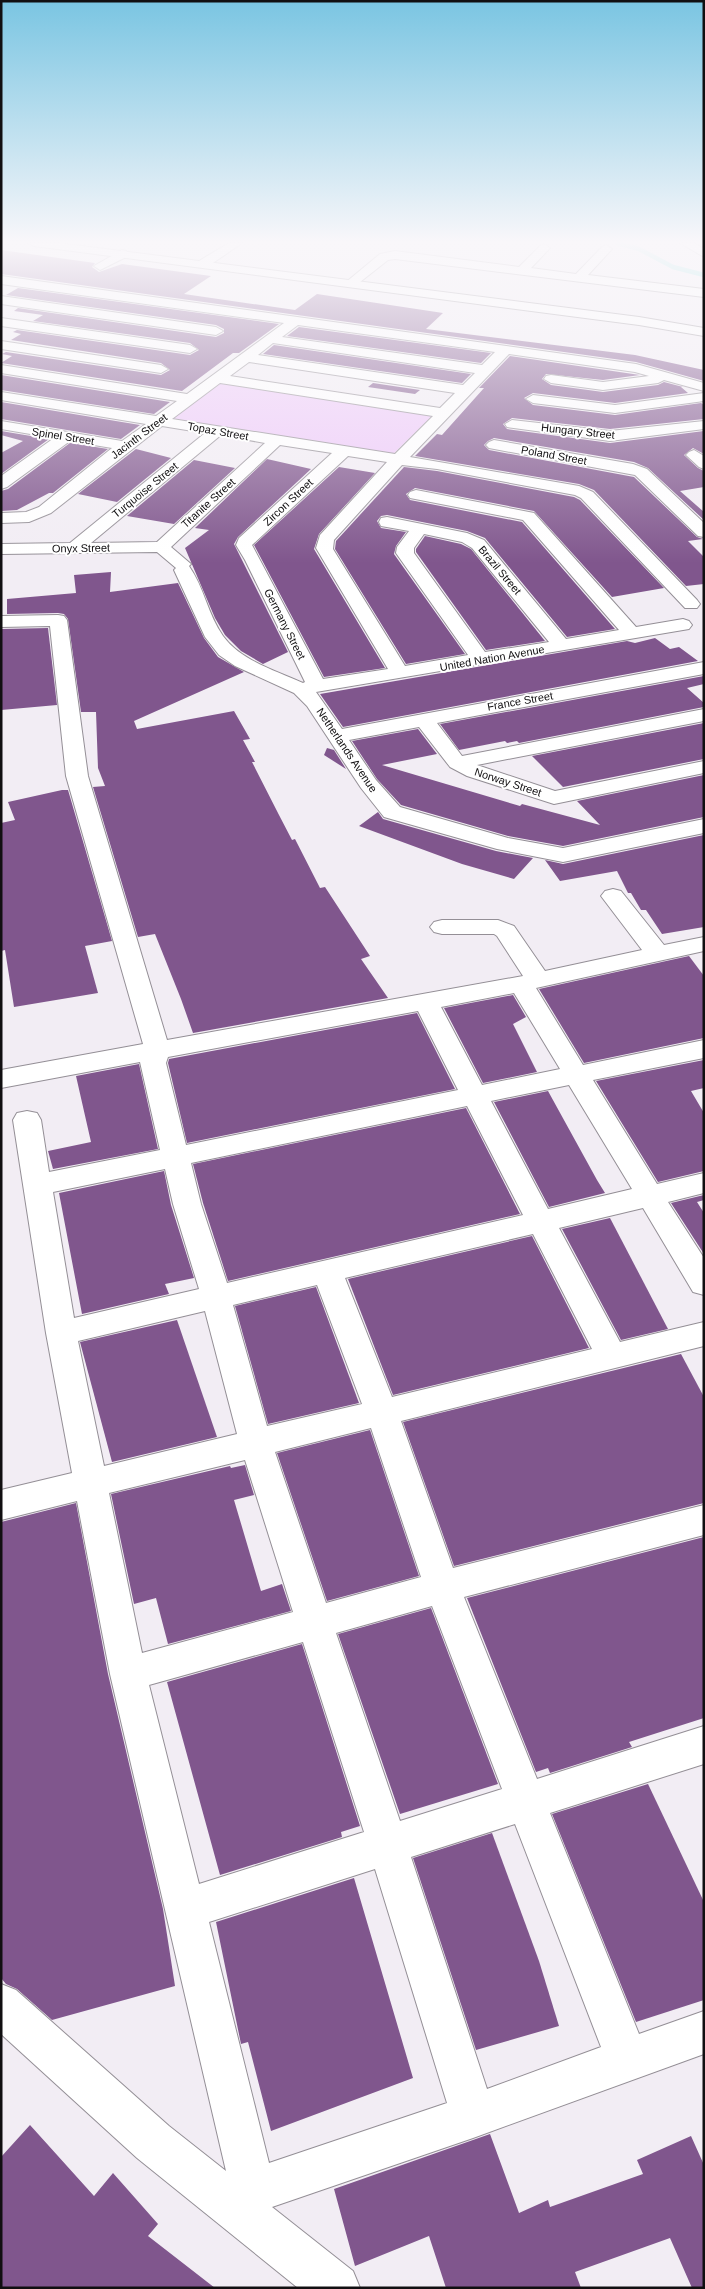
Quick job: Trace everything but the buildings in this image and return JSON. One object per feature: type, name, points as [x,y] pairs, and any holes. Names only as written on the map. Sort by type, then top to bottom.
[{"type":"street","points":[[28,350],[161,369]]},
{"type":"street","points":[[132,390],[189,350]]},
{"type":"street","name":"Jacinth Street","points":[[1,518],[38,514],[188,398],[255,350]]},
{"type":"street","points":[[345,350],[486,370]]},
{"type":"street","points":[[400,673],[326,550],[326,539],[369,520],[372,489],[505,350],[636,368],[704,387]]},
{"type":"street","points":[[245,357],[465,390]]},
{"type":"street","name":"Poland Street","points":[[569,358],[494,445],[633,469],[641,472],[704,532]]},
{"type":"street","points":[[1,369],[188,398]]},
{"type":"street","points":[[550,379],[603,386],[670,377]]},
{"type":"street","points":[[216,378],[444,413]]},
{"type":"street","name":"Topaz Street","points":[[1,396],[439,466],[579,491],[587,495],[697,604]]},
{"type":"street","points":[[533,399],[602,409],[704,397]]},
{"type":"street","name":"Hungary Street","points":[[512,424],[610,436],[704,425]]},
{"type":"street","name":"Spinel Street","points":[[4,429],[67,436],[125,446]]},
{"type":"street","name":"Turquoise Street","points":[[74,548],[217,431]]},
{"type":"street","points":[[1,484],[67,436]]},
{"type":"street","name":"Titanite Street","points":[[161,547],[276,441]]},
{"type":"street","name":"Zircon Street","points":[[251,559],[244,546],[245,542],[343,452]]},
{"type":"street","points":[[372,489],[528,516],[632,634]]},
{"type":"street","name":"Brazil Street","points":[[369,520],[467,538],[478,544],[562,646]]},
{"type":"street","points":[[420,529],[405,546],[406,553],[481,660]]},
{"type":"street","name":"Onyx Street","points":[[1,549],[161,547]]},
{"type":"street","name":"Netherlands Avenue","points":[[161,547],[182,567],[214,637],[226,651],[242,662],[309,688],[314,702],[368,784],[392,812],[505,844],[563,855],[704,826]]},
{"type":"street","name":"Germany Street","points":[[251,559],[309,688]]},
{"type":"street","name":"United Nation Avenue","points":[[309,688],[632,634],[692,628],[674,617],[675,612],[678,609],[697,604]]},
{"type":"street","points":[[1,622],[58,620],[77,776],[157,1049],[153,1063],[178,1157],[188,1204],[216,1297],[256,1444],[316,1623],[473,2116]]},
{"type":"street","name":"France Street","points":[[336,736],[704,668]]},
{"type":"street","points":[[457,763],[704,715]]},
{"type":"street","name":"Norway Street","points":[[423,719],[457,763],[474,772],[554,798],[704,767]]},
{"type":"street","points":[[613,896],[657,953]]},
{"type":"street","points":[[442,926],[498,927],[506,931],[575,1076],[704,1284]]},
{"type":"street","points":[[1,1079],[529,982],[704,944]]},
{"type":"street","points":[[425,1001],[612,1356]]},
{"type":"street","points":[[37,1185],[704,1049]]},
{"type":"street","points":[[27,1120],[61,1334],[128,1674],[184,1909],[240,2196]]},
{"type":"street","points":[[61,1334],[704,1183]]},
{"type":"street","points":[[327,1271],[382,1413],[442,1587],[628,2060]]},
{"type":"street","points":[[1,1505],[91,1485],[704,1334]]},
{"type":"street","points":[[128,1674],[442,1587],[704,1520]]},
{"type":"street","points":[[184,1909],[704,1745]]},
{"type":"street","points":[[1,2005],[153,2142],[240,2196],[336,2288]]},
{"type":"street","points":[[240,2196],[473,2116],[704,2032]]},
{"type":"shaded area","points":[[221,382],[433,415],[392,455],[172,419]]}]
